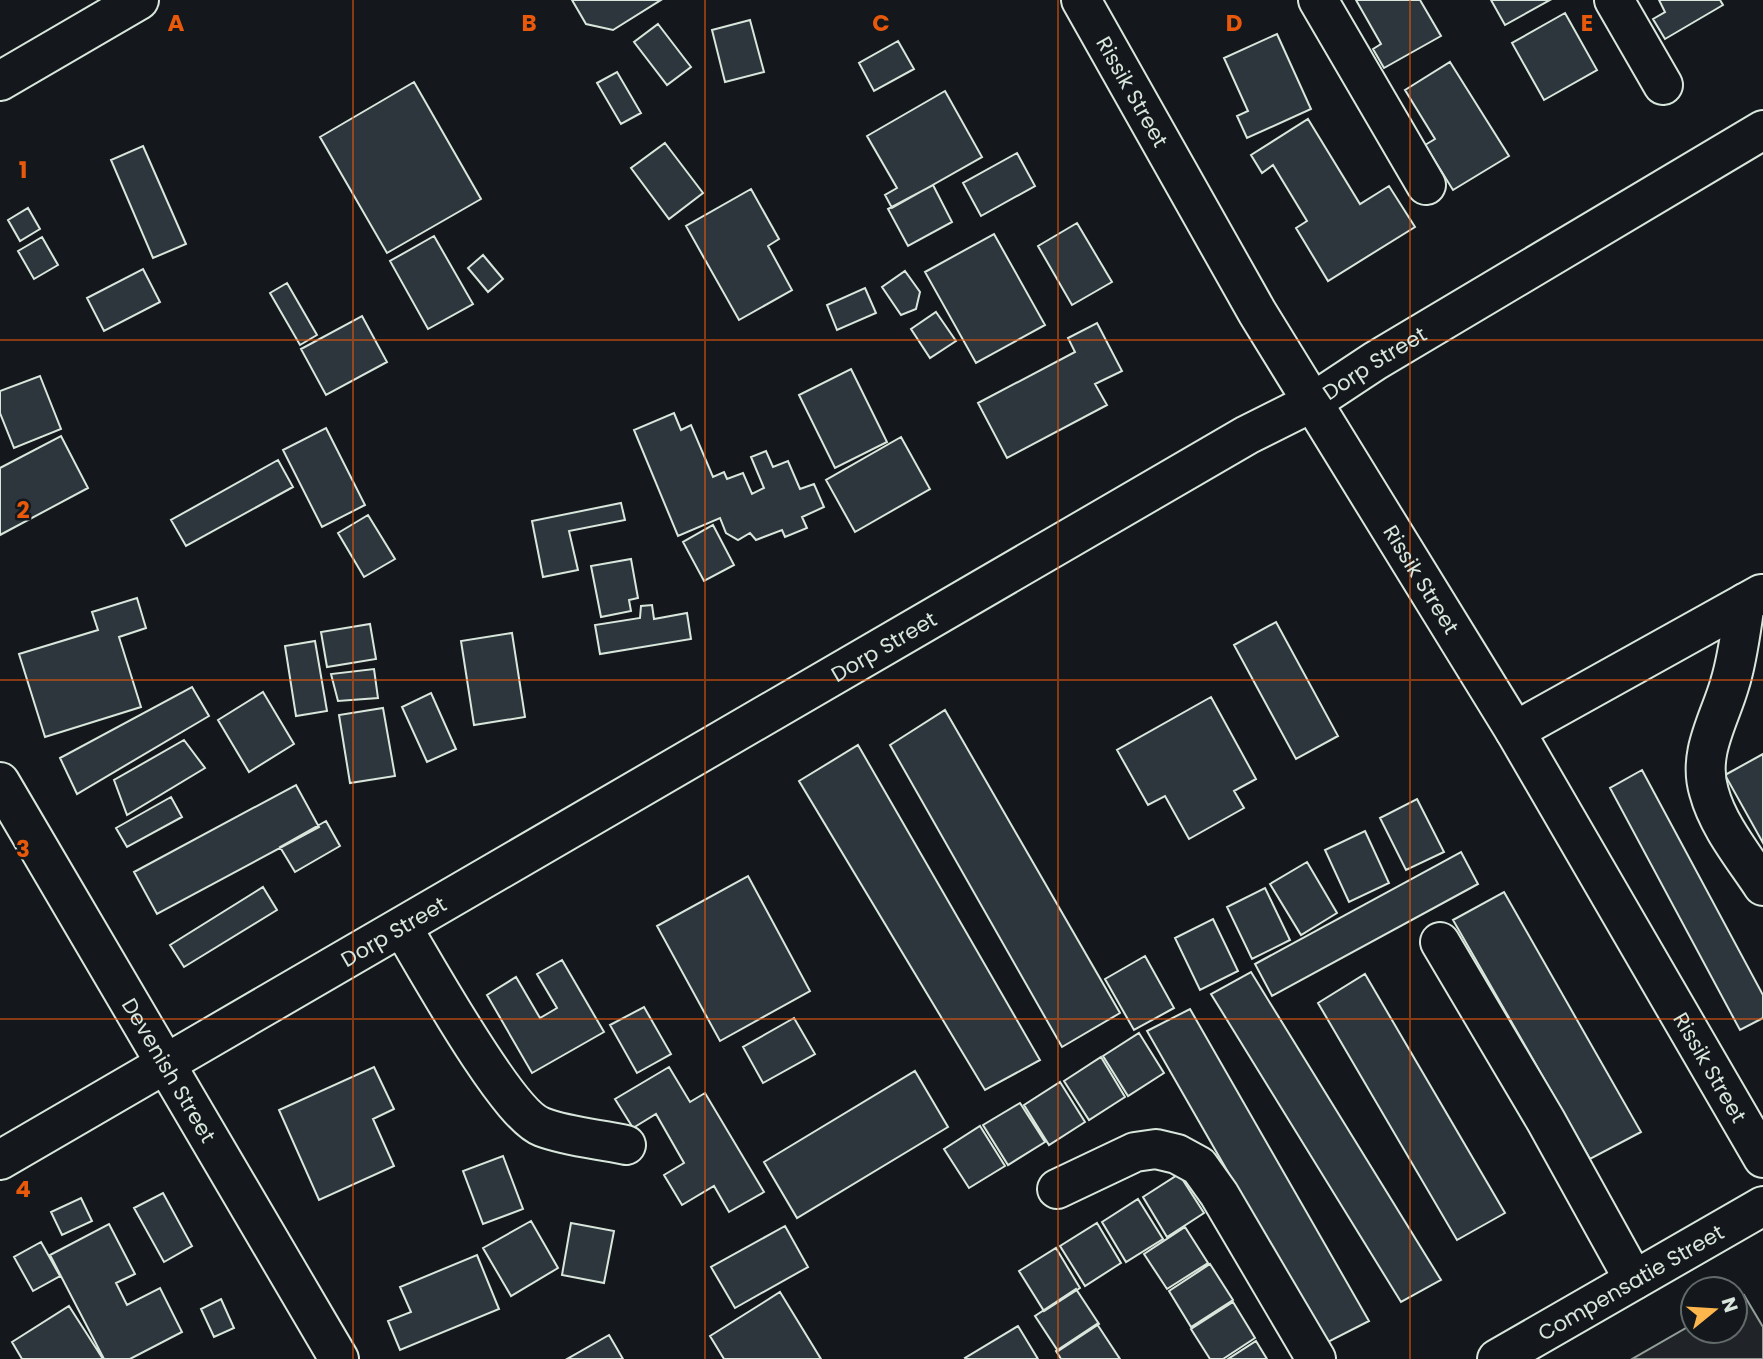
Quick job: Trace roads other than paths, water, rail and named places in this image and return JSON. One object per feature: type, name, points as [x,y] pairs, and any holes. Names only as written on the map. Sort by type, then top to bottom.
[{"type":"street","points":[[0,81],[139,0]]},
{"type":"street","name":"Rissik Street","points":[[1081,0],[1257,312],[1515,731],[1763,1158]]},
{"type":"street","points":[[1318,0],[1426,185]]},
{"type":"street","points":[[1614,0],[1663,85]]},
{"type":"street","name":"Dorp Street","points":[[0,1160],[1247,435],[1313,402],[1375,361],[1763,130]]},
{"type":"street","points":[[1515,731],[1754,598]]},
{"type":"street","points":[[1754,598],[1731,682],[1712,730],[1705,761],[1708,792],[1722,823],[1763,886]]},
{"type":"street","name":"Devenish Street","points":[[0,782],[339,1359]]},
{"type":"street","points":[[402,927],[513,1104],[540,1127],[626,1145]]},
{"type":"street","points":[[1440,942],[1546,1121],[1634,1280]]},
{"type":"street","points":[[1057,1189],[1135,1152],[1156,1149],[1177,1154],[1199,1166],[1219,1194],[1316,1359]]},
{"type":"street","name":"Compensatie Street","points":[[1497,1359],[1763,1206]]}]
